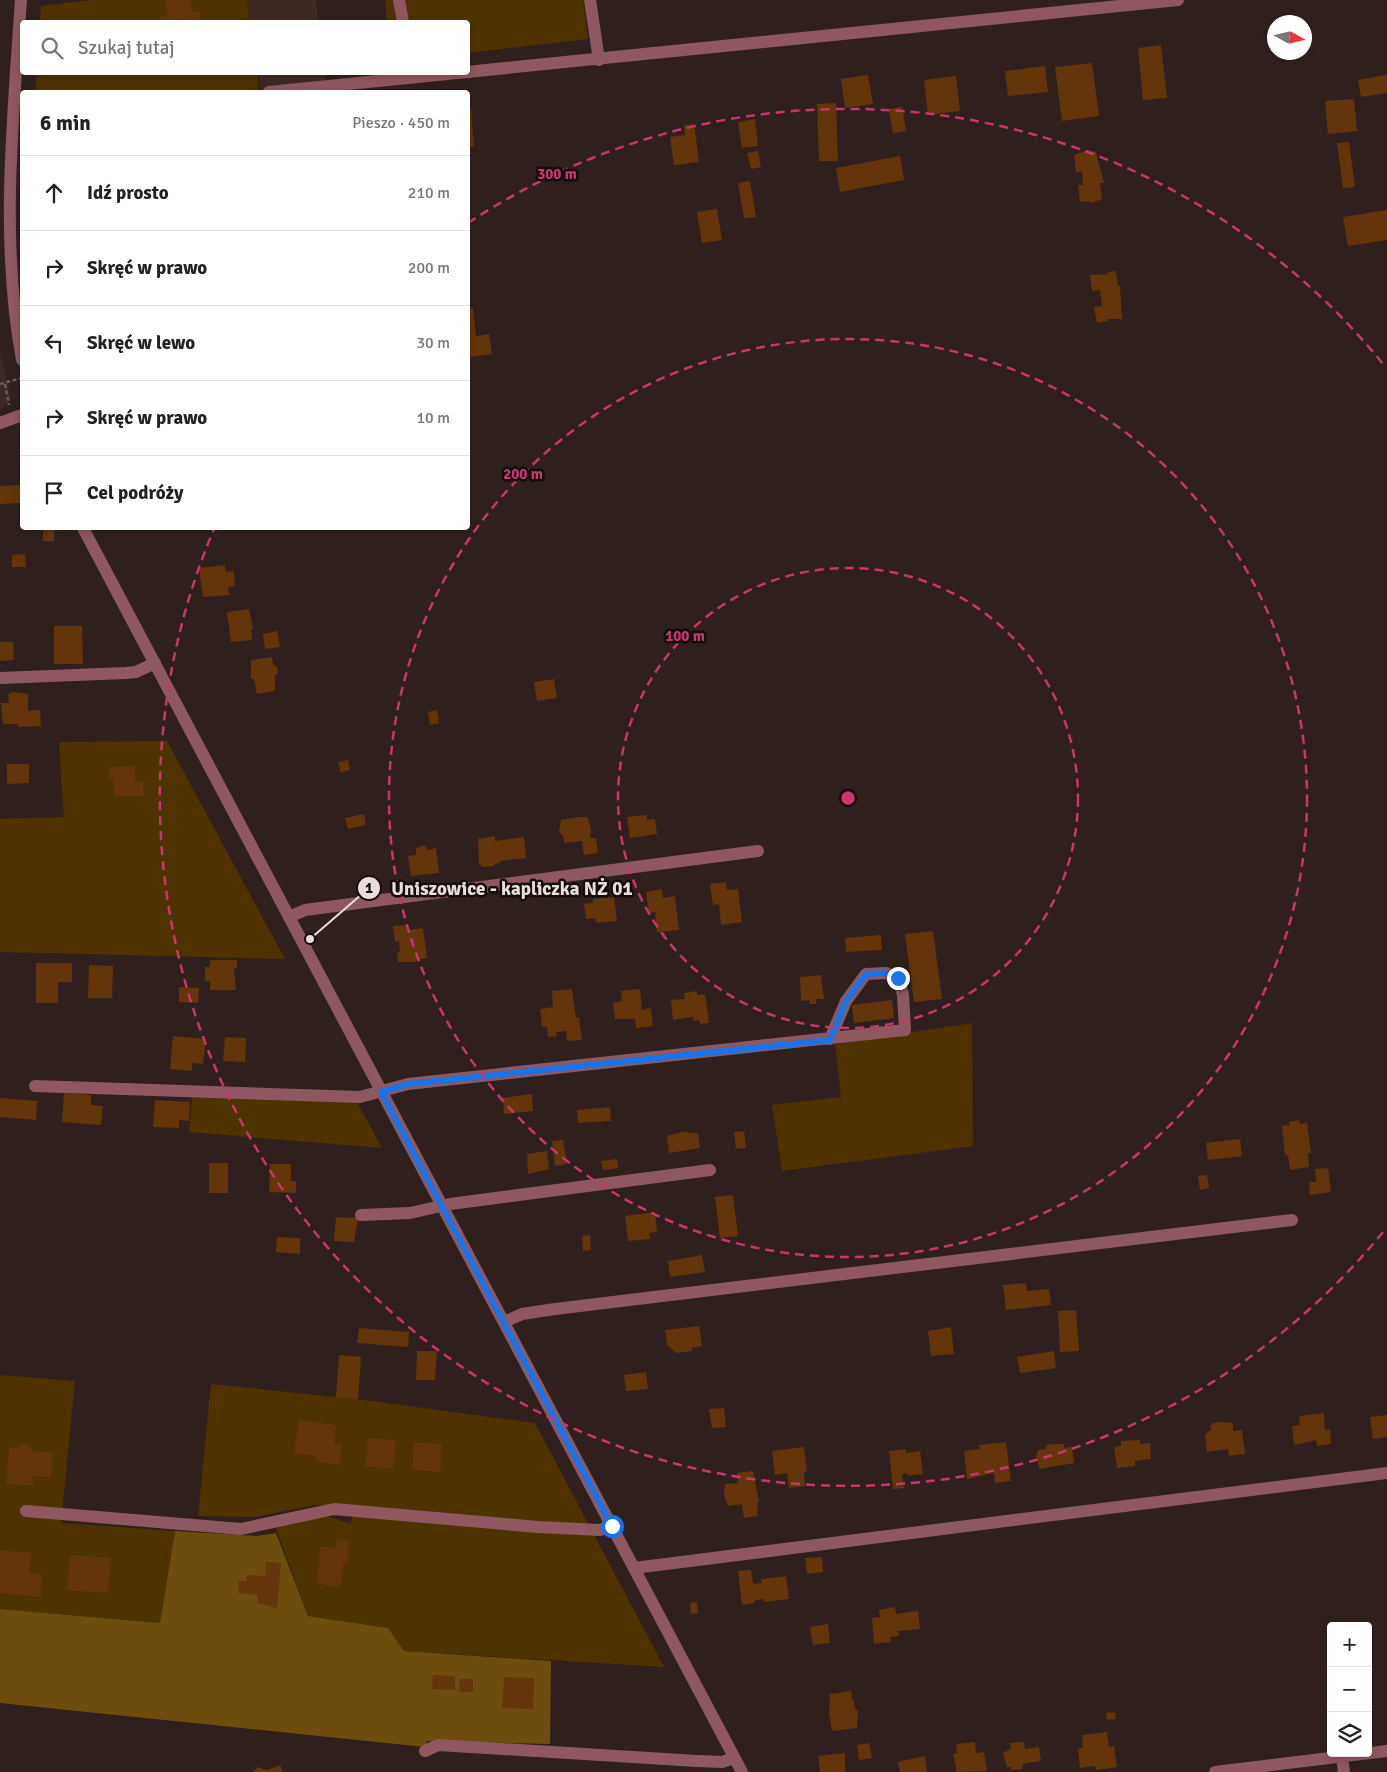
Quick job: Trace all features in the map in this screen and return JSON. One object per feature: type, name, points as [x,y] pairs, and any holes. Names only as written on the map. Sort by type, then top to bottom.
[{"type":"street","points":[[20,20],[21,0]]},
{"type":"street","points":[[399,0],[403,20]]},
{"type":"street","points":[[590,0],[599,60]]},
{"type":"street","points":[[470,70],[599,60],[794,38],[1178,0]]},
{"type":"street","points":[[20,38],[18,113],[10,170],[10,260],[13,300],[20,347]]},
{"type":"street","points":[[285,90],[412,75]]},
{"type":"street","points":[[0,423],[18,417]]},
{"type":"street","points":[[84,530],[742,1772]]},
{"type":"street","points":[[0,678],[126,674],[136,672],[154,663]]},
{"type":"street","points":[[289,918],[306,910],[758,851]]},
{"type":"street","points":[[35,1086],[337,1094],[353,1097],[381,1092],[408,1084],[830,1040],[905,1030],[903,995],[898,978],[886,973],[866,974],[846,1001],[830,1040]]},
{"type":"street","points":[[362,1215],[410,1213],[442,1205],[710,1170]]},
{"type":"street","points":[[504,1322],[522,1314],[555,1309],[1292,1220]]},
{"type":"street","points":[[634,1568],[1387,1473]]},
{"type":"street","points":[[26,1511],[241,1529],[334,1509],[576,1530],[603,1530],[612,1526]]},
{"type":"street","points":[[425,1750],[438,1745],[697,1762],[722,1762],[734,1758]]},
{"type":"street","points":[[1372,1753],[1387,1751]]},
{"type":"street","points":[[1215,1772],[1334,1757]]},
{"type":"street","points":[[1342,1757],[1344,1772]]},
{"type":"path","points":[[0,384],[20,379]]},
{"type":"path","points":[[5,384],[18,417]]},
{"type":"shaded area","points":[[91,0],[247,0],[250,20],[40,20],[41,6]]},
{"type":"shaded area","points":[[247,0],[316,0],[318,20],[251,20]]},
{"type":"shaded area","points":[[385,0],[583,0],[588,39],[470,53],[470,20],[387,20]]},
{"type":"shaded area","points":[[37,75],[257,75],[259,89],[251,90],[35,90]]},
{"type":"shaded area","points":[[258,75],[325,75],[326,86],[261,90]]},
{"type":"shaded area","points":[[0,351],[11,399],[0,411]]},
{"type":"shaded area","points":[[167,741],[285,959],[0,952],[0,819],[64,817],[59,742]]},
{"type":"shaded area","points":[[972,1023],[973,1146],[782,1171],[772,1105],[841,1097],[835,1044]]},
{"type":"shaded area","points":[[193,1088],[353,1095],[382,1148],[189,1132]]},
{"type":"shaded area","points":[[0,1375],[75,1381],[61,1523],[175,1531],[160,1623],[0,1609]]},
{"type":"shaded area","points":[[211,1384],[364,1400],[535,1423],[664,1667],[404,1651],[388,1628],[308,1616],[274,1523],[314,1512],[351,1524],[353,1506],[314,1505],[256,1517],[198,1516]]},
{"type":"shaded area","points":[[175,1531],[257,1536],[276,1533],[308,1616],[388,1628],[404,1651],[551,1661],[550,1744],[427,1741],[425,1747],[0,1703],[0,1609],[160,1623]]},
{"type":"building","points":[[165,0],[190,0],[192,12],[199,12],[201,20],[159,20],[159,16],[167,15]]},
{"type":"building","points":[[1161,45],[1167,98],[1143,100],[1138,48]]},
{"type":"building","points":[[1092,63],[1099,116],[1062,121],[1055,67]]},
{"type":"building","points":[[1045,66],[1048,92],[1008,96],[1005,71]]},
{"type":"building","points":[[868,75],[873,104],[845,108],[841,79]]},
{"type":"building","points":[[1387,75],[1387,93],[1361,97],[1358,80]]},
{"type":"building","points":[[956,76],[960,111],[928,115],[924,80]]},
{"type":"building","points":[[1354,99],[1357,131],[1328,134],[1325,101]]},
{"type":"building","points":[[836,103],[838,161],[819,161],[817,104]]},
{"type":"building","points":[[902,107],[906,131],[893,133],[889,109]]},
{"type":"building","points":[[471,109],[474,147],[470,147]]},
{"type":"building","points":[[755,119],[758,146],[742,148],[738,122]]},
{"type":"building","points":[[694,124],[699,162],[674,165],[670,137],[685,135],[684,125]]},
{"type":"building","points":[[1349,142],[1355,187],[1343,188],[1337,143]]},
{"type":"building","points":[[1088,150],[1096,152],[1104,183],[1100,183],[1102,199],[1092,203],[1089,201],[1080,202],[1078,185],[1083,185],[1082,171],[1076,172],[1074,155]]},
{"type":"building","points":[[758,151],[761,167],[751,169],[747,153]]},
{"type":"building","points":[[900,156],[904,180],[840,192],[836,168]]},
{"type":"building","points":[[750,181],[756,217],[744,218],[738,183]]},
{"type":"building","points":[[717,209],[722,240],[702,243],[697,212]]},
{"type":"building","points":[[1387,210],[1387,240],[1348,246],[1343,217]]},
{"type":"building","points":[[1116,271],[1118,286],[1120,286],[1122,319],[1108,319],[1108,321],[1097,323],[1094,307],[1102,306],[1100,290],[1092,291],[1090,275],[1108,274],[1107,272]]},
{"type":"building","points":[[470,308],[473,308],[476,336],[489,334],[492,354],[470,357]]},
{"type":"building","points":[[20,485],[20,503],[0,504],[0,486]]},
{"type":"building","points":[[43,530],[54,530],[54,541],[43,541]]},
{"type":"building","points":[[25,554],[26,567],[12,567],[12,555]]},
{"type":"building","points":[[225,565],[226,572],[234,571],[235,586],[228,587],[229,595],[203,597],[199,568]]},
{"type":"building","points":[[249,609],[253,629],[251,629],[252,640],[231,642],[227,612]]},
{"type":"building","points":[[54,626],[82,626],[83,664],[54,664]]},
{"type":"building","points":[[277,631],[280,647],[265,649],[263,634]]},
{"type":"building","points":[[0,642],[13,642],[14,660],[0,661]]},
{"type":"building","points":[[272,657],[273,665],[277,667],[278,673],[275,676],[275,691],[257,694],[254,679],[251,679],[251,660]]},
{"type":"building","points":[[554,679],[557,698],[537,701],[534,682]]},
{"type":"building","points":[[13,692],[28,694],[28,711],[40,710],[41,726],[18,727],[18,724],[3,724],[1,703],[9,703],[8,694]]},
{"type":"building","points":[[437,710],[439,723],[430,725],[428,712]]},
{"type":"building","points":[[348,760],[350,770],[341,772],[338,762]]},
{"type":"building","points":[[7,764],[29,764],[29,783],[7,784]]},
{"type":"building","points":[[135,766],[135,781],[143,781],[144,796],[114,796],[114,778],[109,778],[109,767]]},
{"type":"building","points":[[364,814],[366,825],[348,829],[345,818]]},
{"type":"building","points":[[647,815],[647,820],[655,819],[657,834],[630,838],[627,817]]},
{"type":"building","points":[[587,817],[591,828],[590,838],[596,838],[598,853],[584,855],[582,841],[564,843],[563,836],[559,832],[561,820]]},
{"type":"building","points":[[495,836],[495,841],[524,837],[526,858],[500,861],[500,863],[494,864],[494,866],[482,867],[479,863],[478,839]]},
{"type":"building","points":[[424,845],[428,850],[436,848],[439,873],[411,876],[408,856],[416,855],[416,848]]},
{"type":"building","points":[[726,882],[727,890],[738,889],[742,922],[721,925],[719,904],[713,905],[710,884]]},
{"type":"building","points":[[662,889],[663,898],[675,896],[679,930],[657,932],[655,912],[649,913],[646,892]]},
{"type":"building","points":[[614,897],[617,921],[596,923],[595,918],[586,919],[584,904],[593,903],[593,899]]},
{"type":"building","points":[[408,925],[409,930],[423,928],[427,958],[416,960],[417,962],[398,962],[397,952],[400,952],[399,941],[395,942],[393,926]]},
{"type":"building","points":[[933,931],[942,999],[914,1002],[905,934]]},
{"type":"building","points":[[881,935],[882,950],[846,952],[845,938]]},
{"type":"building","points":[[210,960],[237,960],[237,968],[234,968],[236,990],[210,990],[210,981],[205,981],[205,967],[210,967]]},
{"type":"building","points":[[36,963],[72,963],[72,982],[58,982],[58,1003],[36,1003]]},
{"type":"building","points":[[89,965],[113,966],[112,998],[88,998]]},
{"type":"building","points":[[821,975],[824,999],[816,999],[816,1004],[810,1004],[809,1000],[801,1001],[800,977]]},
{"type":"building","points":[[179,987],[199,988],[198,1003],[179,1002]]},
{"type":"building","points":[[572,989],[576,1018],[579,1017],[582,1040],[567,1041],[566,1031],[556,1032],[557,1036],[548,1037],[547,1027],[542,1027],[540,1009],[553,1007],[552,991]]},
{"type":"building","points":[[640,989],[642,1010],[651,1008],[653,1026],[636,1028],[635,1019],[615,1019],[613,1003],[622,1001],[621,991]]},
{"type":"building","points":[[697,991],[697,995],[705,994],[709,1023],[700,1024],[699,1020],[693,1021],[693,1017],[673,1020],[671,1000],[685,999],[684,993]]},
{"type":"building","points":[[892,1000],[894,1018],[854,1023],[852,1005]]},
{"type":"building","points":[[173,1036],[206,1039],[203,1064],[192,1063],[192,1071],[170,1069]]},
{"type":"building","points":[[225,1037],[246,1038],[245,1062],[223,1061]]},
{"type":"building","points":[[64,1093],[91,1095],[91,1105],[103,1106],[101,1125],[62,1122]]},
{"type":"building","points":[[532,1094],[533,1111],[504,1114],[503,1098]]},
{"type":"building","points":[[0,1098],[37,1101],[36,1120],[0,1117]]},
{"type":"building","points":[[155,1100],[190,1102],[189,1121],[179,1120],[179,1128],[153,1127]]},
{"type":"building","points":[[610,1107],[611,1121],[578,1123],[577,1110]]},
{"type":"building","points":[[1299,1120],[1300,1124],[1307,1123],[1311,1153],[1308,1153],[1309,1167],[1290,1170],[1288,1155],[1285,1156],[1282,1126],[1290,1125],[1289,1122]]},
{"type":"building","points":[[744,1131],[746,1148],[736,1149],[734,1132]]},
{"type":"building","points":[[681,1132],[698,1133],[700,1148],[669,1153],[667,1136]]},
{"type":"building","points":[[1240,1139],[1242,1156],[1208,1160],[1206,1143]]},
{"type":"building","points":[[563,1140],[567,1164],[555,1166],[552,1141]]},
{"type":"building","points":[[547,1151],[549,1169],[528,1174],[527,1154]]},
{"type":"building","points":[[617,1159],[618,1168],[603,1170],[601,1161]]},
{"type":"building","points":[[209,1163],[228,1163],[228,1193],[209,1193]]},
{"type":"building","points":[[270,1164],[291,1164],[291,1181],[296,1181],[296,1193],[269,1192]]},
{"type":"building","points":[[1328,1168],[1331,1192],[1310,1195],[1309,1182],[1316,1182],[1315,1169]]},
{"type":"building","points":[[1207,1175],[1209,1188],[1200,1190],[1198,1176]]},
{"type":"building","points":[[733,1195],[738,1236],[720,1238],[715,1197]]},
{"type":"building","points":[[655,1212],[657,1232],[649,1233],[650,1239],[628,1241],[625,1216]]},
{"type":"building","points":[[336,1217],[358,1218],[354,1242],[334,1241]]},
{"type":"building","points":[[590,1235],[591,1250],[583,1251],[582,1236]]},
{"type":"building","points":[[277,1237],[300,1238],[300,1254],[276,1252]]},
{"type":"building","points":[[702,1255],[705,1272],[670,1277],[668,1261]]},
{"type":"building","points":[[1026,1283],[1027,1291],[1049,1289],[1051,1305],[1006,1310],[1003,1285]]},
{"type":"building","points":[[1076,1310],[1079,1351],[1060,1352],[1058,1311]]},
{"type":"building","points":[[699,1326],[702,1346],[692,1348],[692,1351],[676,1353],[667,1345],[665,1330]]},
{"type":"building","points":[[951,1327],[954,1354],[931,1356],[928,1331]]},
{"type":"building","points":[[359,1328],[409,1332],[408,1347],[357,1343]]},
{"type":"building","points":[[417,1351],[437,1351],[435,1380],[416,1380]]},
{"type":"building","points":[[1054,1351],[1056,1368],[1020,1373],[1017,1357]]},
{"type":"building","points":[[339,1355],[361,1357],[358,1399],[336,1398]]},
{"type":"building","points":[[646,1372],[648,1389],[626,1391],[624,1375]]},
{"type":"building","points":[[724,1408],[726,1427],[712,1428],[709,1409]]},
{"type":"building","points":[[1324,1413],[1325,1430],[1330,1429],[1331,1444],[1317,1446],[1316,1440],[1294,1445],[1292,1426],[1300,1425],[1299,1416]]},
{"type":"building","points":[[1387,1415],[1387,1437],[1373,1439],[1370,1417]]},
{"type":"building","points":[[299,1420],[336,1425],[334,1443],[342,1444],[339,1465],[316,1462],[316,1456],[294,1453]]},
{"type":"building","points":[[1214,1423],[1233,1423],[1233,1431],[1242,1430],[1245,1454],[1229,1456],[1228,1449],[1207,1452],[1205,1434],[1211,1430],[1210,1426]]},
{"type":"building","points":[[368,1438],[396,1440],[393,1469],[365,1466]]},
{"type":"building","points":[[1140,1440],[1140,1444],[1150,1443],[1151,1459],[1135,1461],[1135,1466],[1117,1468],[1114,1447],[1121,1446],[1121,1441]]},
{"type":"building","points":[[414,1442],[442,1444],[440,1472],[412,1470]]},
{"type":"building","points":[[1006,1442],[1011,1481],[995,1483],[994,1473],[967,1479],[964,1451],[980,1449],[979,1445]]},
{"type":"building","points":[[21,1444],[28,1444],[34,1451],[53,1453],[51,1477],[33,1476],[33,1486],[6,1484],[9,1447],[18,1448]]},
{"type":"building","points":[[1064,1444],[1064,1448],[1072,1447],[1074,1463],[1040,1469],[1036,1457],[1038,1450],[1046,1449],[1046,1445]]},
{"type":"building","points":[[804,1447],[807,1471],[804,1472],[805,1486],[789,1488],[787,1473],[775,1475],[772,1451]]},
{"type":"building","points":[[906,1449],[906,1453],[920,1451],[923,1474],[907,1476],[907,1473],[902,1474],[904,1488],[893,1489],[889,1451]]},
{"type":"building","points":[[753,1471],[759,1502],[757,1502],[758,1516],[744,1518],[742,1504],[728,1506],[724,1495],[725,1484],[738,1483],[737,1473]]},
{"type":"building","points":[[336,1540],[349,1541],[347,1564],[343,1563],[341,1587],[317,1584],[320,1546],[335,1548]]},
{"type":"building","points":[[0,1550],[31,1553],[29,1573],[42,1574],[41,1597],[0,1593]]},
{"type":"building","points":[[70,1555],[111,1558],[108,1593],[67,1590]]},
{"type":"building","points":[[822,1557],[823,1572],[807,1574],[805,1558]]},
{"type":"building","points":[[266,1562],[281,1563],[277,1608],[257,1603],[258,1595],[238,1593],[239,1581],[246,1581],[247,1575],[265,1576]]},
{"type":"building","points":[[751,1570],[753,1584],[762,1583],[761,1579],[786,1576],[789,1599],[764,1602],[764,1599],[755,1600],[755,1603],[742,1605],[738,1571]]},
{"type":"building","points":[[697,1602],[698,1613],[691,1614],[690,1603]]},
{"type":"building","points":[[895,1607],[896,1614],[918,1611],[920,1629],[898,1631],[899,1636],[890,1637],[891,1642],[874,1644],[872,1618],[880,1617],[879,1610]]},
{"type":"building","points":[[828,1624],[830,1643],[813,1645],[810,1627]]},
{"type":"building","points":[[433,1675],[455,1676],[455,1690],[432,1689]]},
{"type":"building","points":[[504,1677],[534,1678],[533,1709],[502,1708]]},
{"type":"building","points":[[459,1679],[473,1679],[473,1692],[460,1692]]},
{"type":"building","points":[[851,1691],[855,1709],[858,1711],[857,1728],[832,1731],[829,1712],[830,1694]]},
{"type":"building","points":[[1115,1712],[1116,1719],[1107,1720],[1106,1713]]},
{"type":"building","points":[[1107,1732],[1109,1747],[1114,1746],[1117,1767],[1096,1770],[1095,1766],[1080,1768],[1078,1749],[1083,1748],[1082,1735]]},
{"type":"building","points":[[975,1742],[976,1753],[984,1752],[987,1771],[957,1772],[953,1754],[957,1753],[956,1744]]},
{"type":"building","points":[[1024,1742],[1025,1749],[1039,1747],[1041,1761],[1022,1765],[1023,1769],[1011,1770],[1011,1767],[1007,1767],[1003,1753],[1011,1749],[1010,1743]]},
{"type":"building","points":[[869,1743],[872,1758],[859,1760],[857,1745]]},
{"type":"building","points":[[845,1753],[845,1772],[820,1772],[818,1756]]},
{"type":"building","points":[[925,1756],[927,1772],[900,1772],[898,1762]]},
{"type":"building","points":[[280,1765],[283,1772],[253,1772],[257,1767],[267,1770]]},
{"type":"place","name":"Uniszowice - kapliczka NŻ 01","points":[[310,939]]},
{"type":"route","points":[[612,1526],[381,1092],[408,1084],[830,1040],[846,1001],[866,974],[886,973],[898,978]]}]
